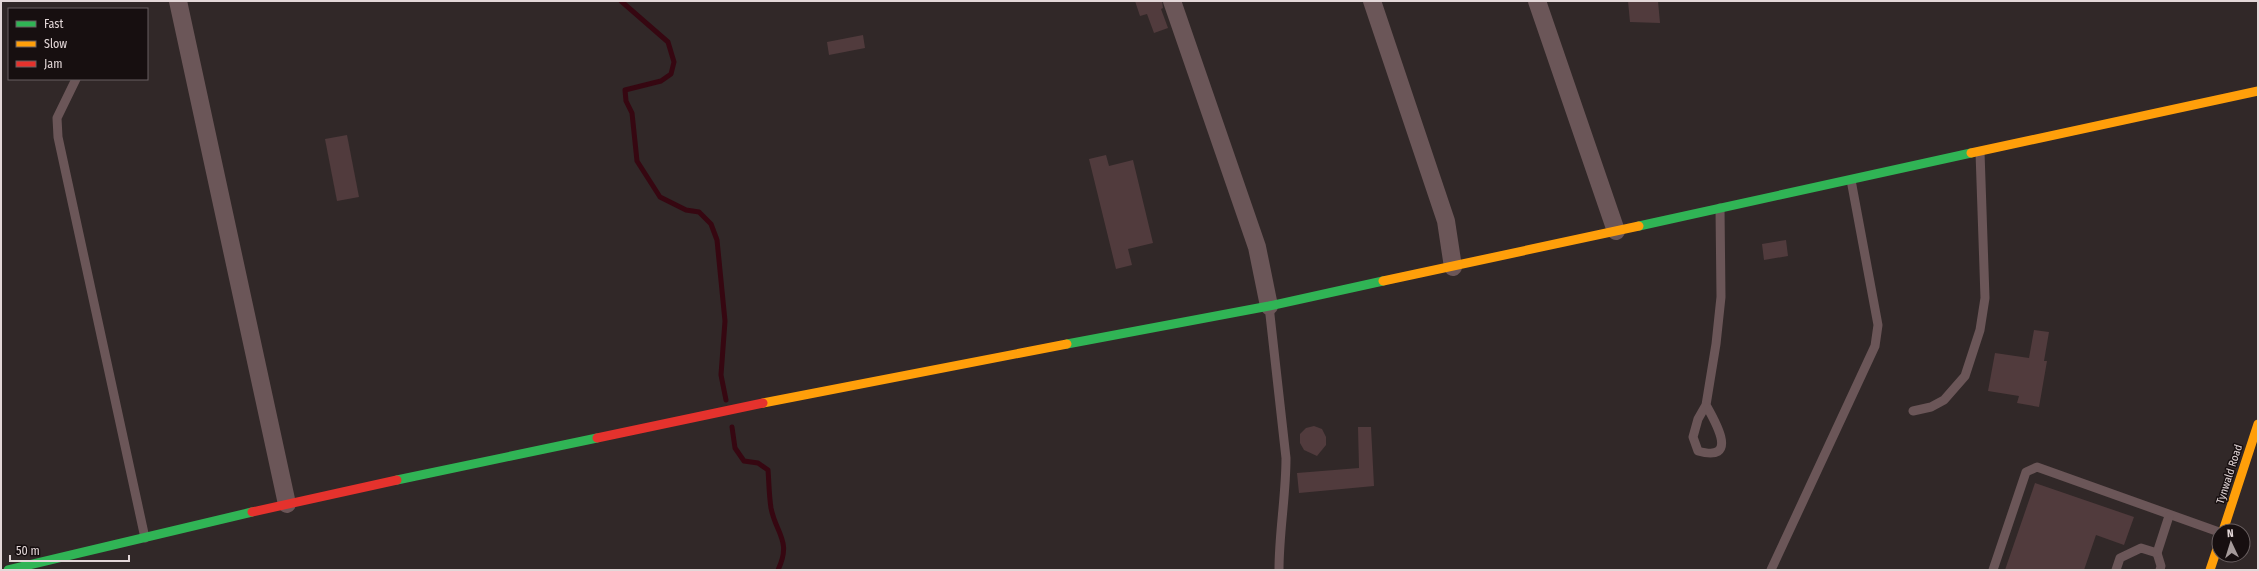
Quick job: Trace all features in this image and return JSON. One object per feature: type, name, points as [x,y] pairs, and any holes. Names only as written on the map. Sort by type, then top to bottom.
[{"type":"street","points":[[178,1],[287,504]]},
{"type":"street","points":[[1172,1],[1257,247],[1269,306]]},
{"type":"street","points":[[1372,1],[1446,221],[1453,266]]},
{"type":"street","points":[[1537,1],[1616,231]]},
{"type":"street","points":[[8,570],[145,539],[287,504],[568,444],[1106,336],[1269,306],[2258,91]]},
{"type":"street","name":"Tynwald Road","points":[[2226,523],[2258,424]]},
{"type":"lane","points":[[76,80],[57,118],[58,137],[145,539]]},
{"type":"lane","points":[[1913,411],[1931,407],[1944,400],[1965,376],[1980,330],[1985,298],[1980,152]]},
{"type":"lane","points":[[1771,570],[1872,354],[1878,335],[1878,325],[1851,180]]},
{"type":"lane","points":[[1706,405],[1720,431],[1722,442],[1718,451],[1710,454],[1698,451],[1693,437],[1698,419],[1706,405],[1716,344],[1721,297],[1720,208]]},
{"type":"lane","points":[[1269,306],[1286,458],[1286,481],[1279,546],[1279,570]]},
{"type":"lane","points":[[1993,570],[2026,472],[2036,467],[2168,516],[2211,529]]},
{"type":"lane","points":[[2160,570],[2161,566],[2157,553],[2168,516]]},
{"type":"lane","points":[[2116,570],[2120,558],[2141,548],[2157,553]]},
{"type":"building","points":[[1135,1],[1162,1],[1163,8],[1161,9],[1168,28],[1154,33],[1147,14],[1140,16]]},
{"type":"building","points":[[1628,1],[1658,1],[1660,23],[1630,22]]},
{"type":"building","points":[[863,35],[865,48],[829,55],[827,42]]},
{"type":"building","points":[[347,135],[359,197],[337,201],[325,139]]},
{"type":"building","points":[[1106,155],[1109,166],[1133,160],[1153,243],[1128,249],[1132,265],[1116,269],[1089,159]]},
{"type":"building","points":[[1786,240],[1788,256],[1764,260],[1762,244]]},
{"type":"building","points":[[2034,330],[2049,332],[2044,361],[2047,361],[2039,407],[2017,403],[2019,396],[1988,391],[1995,353],[2029,358]]},
{"type":"building","points":[[1314,426],[1322,429],[1326,437],[1326,445],[1317,456],[1304,450],[1300,443],[1300,434],[1306,428]]},
{"type":"building","points":[[1358,427],[1371,427],[1374,486],[1299,493],[1297,473],[1359,468]]},
{"type":"building","points":[[2035,483],[2134,517],[2124,545],[2096,535],[2084,570],[2005,570]]},
{"type":"waterway","points":[[621,1],[668,42],[674,62],[671,74],[661,81],[625,90],[626,101],[632,113],[637,161],[660,197],[686,210],[699,212],[711,224],[717,240],[725,321],[721,375],[726,400]]},
{"type":"waterway","points":[[732,427],[735,448],[744,461],[758,463],[768,470],[771,508],[773,517],[782,538],[784,552],[778,570]]},
{"type":"traffic: fast","points":[[1639,226],[1971,153]]},
{"type":"traffic: fast","points":[[1067,344],[1269,306],[1383,281]]},
{"type":"traffic: fast","points":[[397,480],[597,438]]},
{"type":"traffic: fast","points":[[8,570],[252,512]]},
{"type":"traffic: slow","points":[[1971,153],[2258,91]]},
{"type":"traffic: slow","points":[[1383,281],[1639,226]]},
{"type":"traffic: slow","points":[[763,403],[1067,344]]},
{"type":"traffic: slow","points":[[2226,523],[2258,424]]},
{"type":"traffic: slow","points":[[2210,570],[2212,563]]},
{"type":"traffic: jam","points":[[597,438],[763,403]]},
{"type":"traffic: jam","points":[[252,512],[397,480]]}]
